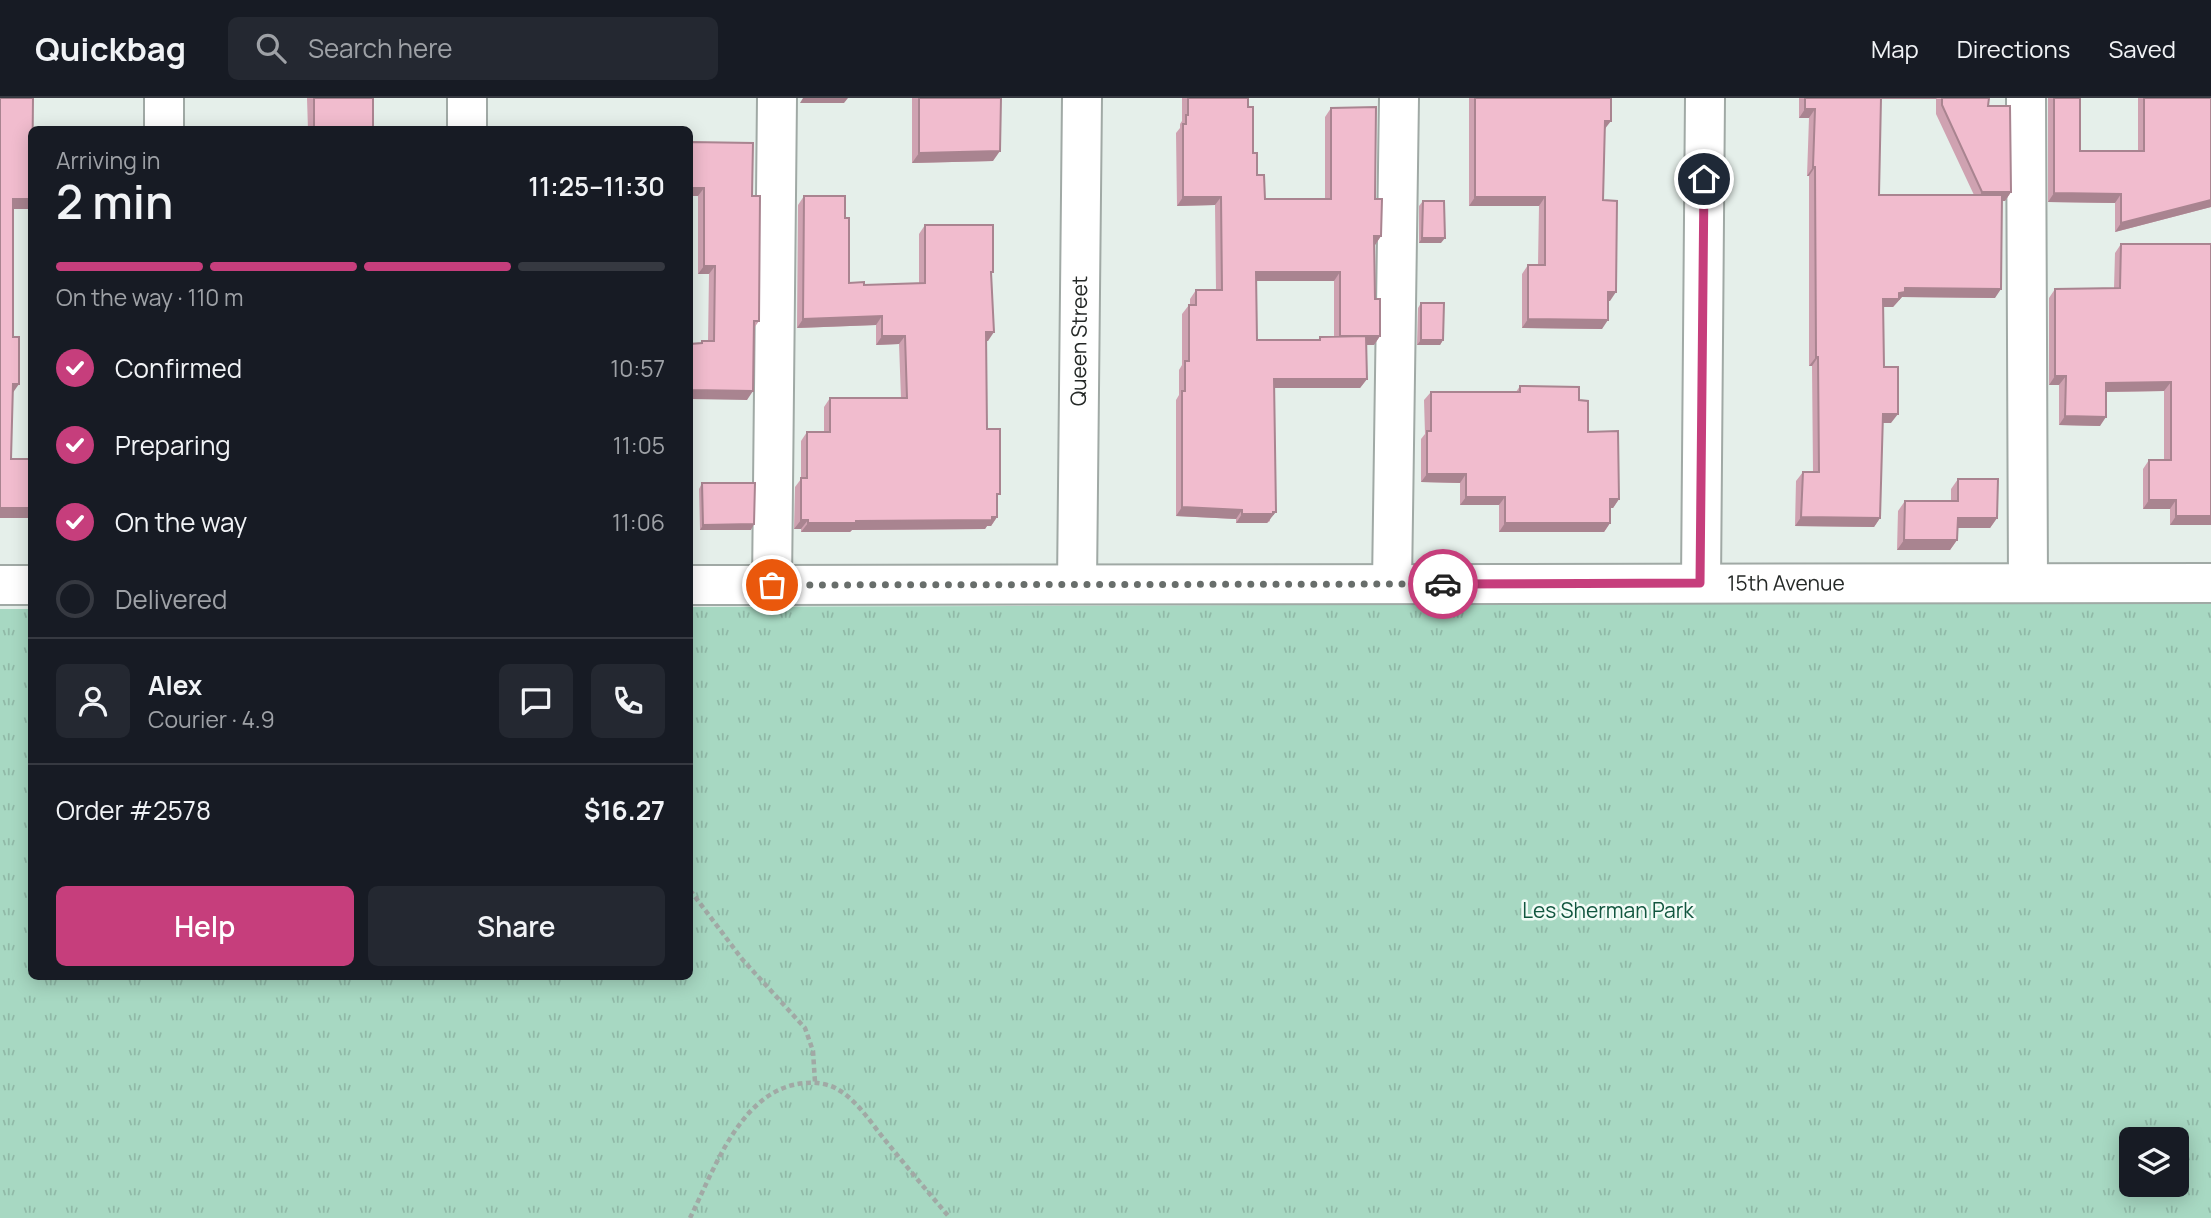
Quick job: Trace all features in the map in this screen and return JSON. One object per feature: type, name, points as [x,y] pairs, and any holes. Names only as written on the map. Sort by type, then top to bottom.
[{"type":"street","points":[[164,98],[164,126]]},
{"type":"street","points":[[467,98],[467,126]]},
{"type":"street","points":[[772,585],[778,98]]},
{"type":"street","name":"Queen Street","points":[[1077,584],[1082,98]]},
{"type":"street","points":[[1392,584],[1399,98]]},
{"type":"street","points":[[1700,583],[1705,98]]},
{"type":"street","points":[[2026,98],[2028,583]]},
{"type":"street","name":"15th Avenue","points":[[693,585],[2211,583]]},
{"type":"street","points":[[0,586],[28,586]]},
{"type":"path","points":[[693,895],[742,958],[805,1028],[813,1051],[815,1082]]},
{"type":"path","points":[[690,1218],[737,1126],[759,1102],[778,1088],[815,1082],[837,1088],[857,1106],[950,1218]]},
{"type":"green space","name":"Les Sherman Park","points":[[2211,602],[2211,1218],[0,1218],[0,609],[28,609],[28,980],[693,980],[693,607]]},
{"type":"building","points":[[0,98],[33,98],[33,126],[28,126],[28,199],[13,199],[13,337],[19,337],[19,384],[13,384],[11,459],[28,459],[28,508],[0,508]]},
{"type":"building","points":[[314,98],[373,98],[373,126],[314,126]]},
{"type":"building","points":[[919,98],[1001,98],[1000,151],[919,153]]},
{"type":"building","points":[[1188,98],[1248,98],[1248,107],[1253,107],[1253,153],[1257,153],[1257,175],[1264,175],[1265,199],[1331,199],[1331,108],[1376,107],[1375,199],[1382,199],[1381,236],[1374,236],[1375,299],[1380,299],[1380,336],[1366,336],[1367,379],[1274,379],[1276,512],[1273,514],[1242,514],[1242,510],[1182,507],[1182,391],[1185,391],[1185,361],[1189,361],[1189,305],[1196,305],[1196,290],[1222,290],[1221,197],[1183,197],[1183,124],[1186,124]],"holes":[[[1256,272],[1340,272],[1340,336],[1366,336],[1320,337],[1320,340],[1257,340]]]},
{"type":"building","points":[[1475,98],[1611,98],[1611,121],[1605,121],[1603,200],[1617,201],[1616,292],[1608,292],[1608,320],[1528,319],[1528,265],[1545,265],[1545,197],[1475,197]]},
{"type":"building","points":[[1805,98],[1881,98],[1879,195],[2002,195],[2001,289],[1905,288],[1905,292],[1899,293],[1899,299],[1883,299],[1884,367],[1898,367],[1898,414],[1883,414],[1880,518],[1801,517],[1803,472],[1819,472],[1813,167],[1815,109],[1805,109]]},
{"type":"building","points":[[1942,98],[1989,98],[1988,106],[2010,106],[2011,192],[1982,192],[1942,105]]},
{"type":"building","points":[[2054,98],[2080,98],[2080,151],[2144,151],[2144,98],[2211,98],[2211,200],[2121,223],[2121,194],[2054,193]]},
{"type":"building","points":[[693,142],[753,143],[752,196],[760,196],[759,321],[754,321],[753,391],[693,390],[693,344],[714,341],[715,266],[704,266],[704,188],[693,188]]},
{"type":"building","points":[[804,196],[845,196],[845,218],[849,218],[849,283],[925,283],[925,225],[993,225],[991,272],[994,332],[986,332],[987,429],[1000,429],[1000,494],[997,494],[997,517],[992,517],[992,520],[808,523],[808,520],[801,520],[801,478],[807,478],[807,432],[830,432],[830,398],[907,398],[905,336],[882,336],[882,316],[803,319]]},
{"type":"building","points":[[1423,201],[1444,201],[1445,238],[1422,238]]},
{"type":"building","points":[[2121,244],[2211,244],[2211,516],[2176,516],[2176,500],[2149,500],[2149,460],[2171,460],[2171,382],[2106,383],[2106,417],[2065,416],[2066,376],[2055,376],[2055,289],[2120,288]]},
{"type":"building","points":[[1421,303],[1444,303],[1443,340],[1421,340]]},
{"type":"building","points":[[1520,386],[1579,387],[1579,400],[1588,401],[1588,432],[1618,431],[1619,499],[1610,499],[1610,523],[1505,523],[1505,497],[1466,497],[1466,474],[1427,474],[1431,392],[1520,392]]},
{"type":"building","points":[[1958,479],[1998,479],[1997,518],[1958,518],[1957,540],[1904,540],[1905,501],[1958,501]]},
{"type":"building","points":[[702,483],[755,483],[754,524],[703,525]]},
{"type":"way so far","points":[[772,585],[1443,584]]},
{"type":"route","points":[[1443,584],[1700,583],[1704,179]]}]
